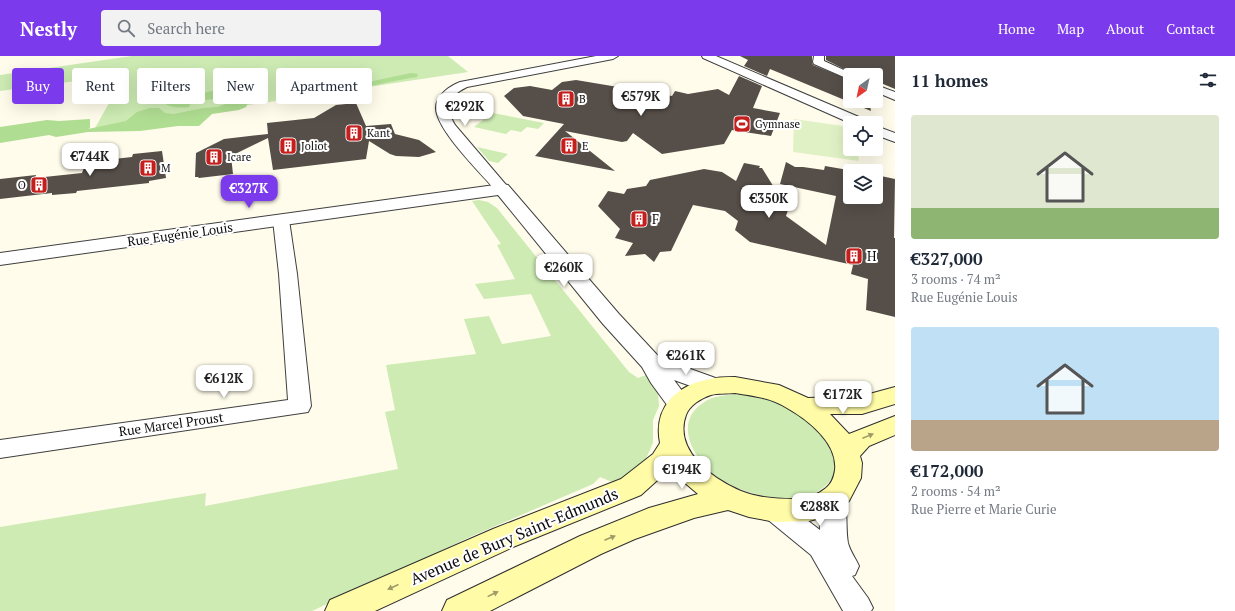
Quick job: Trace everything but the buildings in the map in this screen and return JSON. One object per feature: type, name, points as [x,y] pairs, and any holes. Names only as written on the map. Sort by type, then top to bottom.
[{"type":"main road","points":[[735,385],[758,388],[782,395],[804,407],[823,420],[837,436],[846,453],[849,471],[844,487],[832,500],[808,510],[776,511],[752,507],[729,498],[703,483],[684,464],[672,444],[670,428],[672,415],[679,403],[694,392],[713,386],[735,385]]},
{"type":"main road","points":[[804,407],[862,404],[895,395]]},
{"type":"main road","points":[[846,453],[860,439],[895,425]]},
{"type":"main road","name":"Avenue de Bury Saint-Edmunds","points":[[341,611],[503,538],[631,487],[662,461],[672,444]]},
{"type":"main road","points":[[458,611],[582,549],[672,513],[708,502],[729,498]]},
{"type":"street","points":[[613,56],[464,84],[450,92],[444,101],[442,108],[443,118],[452,131],[611,319],[652,363],[659,377],[679,403]]},
{"type":"street","points":[[707,56],[845,116]]},
{"type":"street","points":[[819,56],[818,62],[843,73]]},
{"type":"street","points":[[883,91],[895,96]]},
{"type":"street","points":[[883,130],[895,129]]},
{"type":"street","points":[[883,133],[895,138]]},
{"type":"street","name":"Rue Eugénie Louis","points":[[0,259],[502,189]]},
{"type":"street","name":"Rue Marcel Proust","points":[[0,449],[300,406],[288,274],[281,220]]},
{"type":"street","points":[[652,363],[713,386]]},
{"type":"street","points":[[832,500],[834,544],[857,592],[858,610]]},
{"type":"street","points":[[776,511],[821,547],[858,610]]},
{"type":"green space","points":[[132,56],[448,56],[468,72],[372,86],[372,68],[276,68],[276,101],[268,102],[268,68],[213,68],[213,104],[255,104],[95,128],[108,104],[129,104],[129,68],[72,68],[72,82],[64,83],[64,68],[49,68]]},
{"type":"green space","points":[[12,73],[12,89],[0,91],[0,75]]},
{"type":"green space","points":[[411,73],[418,74],[417,77],[372,86],[372,81]]},
{"type":"green space","points":[[213,91],[213,99],[205,100],[205,93]]},
{"type":"green space","points":[[166,104],[190,104],[189,107],[182,108]]},
{"type":"green space","points":[[226,104],[248,104],[246,107],[239,110],[212,114],[199,126],[178,126],[140,131],[88,132],[56,137],[49,135],[0,143],[0,127],[47,120],[59,121],[90,119],[90,128],[88,129],[126,121],[137,112],[150,108],[159,108],[165,113],[174,114],[203,108],[218,107]]},
{"type":"green space","points":[[457,106],[544,123],[538,129],[527,127],[521,132],[511,130],[506,134],[474,127],[488,116],[452,108]]},
{"type":"green space","points":[[794,119],[843,126],[843,156],[858,156],[859,161],[793,152]]},
{"type":"green space","points":[[477,147],[508,154],[498,163],[489,161]]},
{"type":"green space","points":[[479,200],[488,202],[497,208],[629,372],[638,378],[646,375],[658,392],[659,406],[653,420],[653,443],[644,463],[615,483],[600,477],[593,484],[470,537],[312,611],[0,611],[0,527],[206,493],[205,506],[398,469],[385,412],[395,410],[386,365],[476,354],[464,319],[489,316],[502,344],[551,336],[531,294],[484,299],[475,284],[515,279],[497,245],[501,244],[472,201]]},
{"type":"green space","points":[[740,394],[758,397],[782,404],[798,411],[809,419],[834,451],[835,469],[828,484],[814,494],[797,499],[789,499],[762,496],[744,491],[728,484],[711,472],[703,463],[690,443],[688,432],[689,421],[694,412],[707,400],[721,396]]},
{"type":"place","name":"B","points":[[566,99]]},
{"type":"place","name":"Gymnase","points":[[742,124]]},
{"type":"place","name":"Kant","points":[[354,133]]},
{"type":"place","name":"Joliot","points":[[288,146]]},
{"type":"place","name":"E","points":[[569,146]]},
{"type":"place","name":"Icare","points":[[214,157]]},
{"type":"place","name":"M","points":[[148,168]]},
{"type":"place","name":"O","points":[[39,185]]},
{"type":"place","name":"F","points":[[639,219]]},
{"type":"place","name":"H","points":[[854,256]]}]
